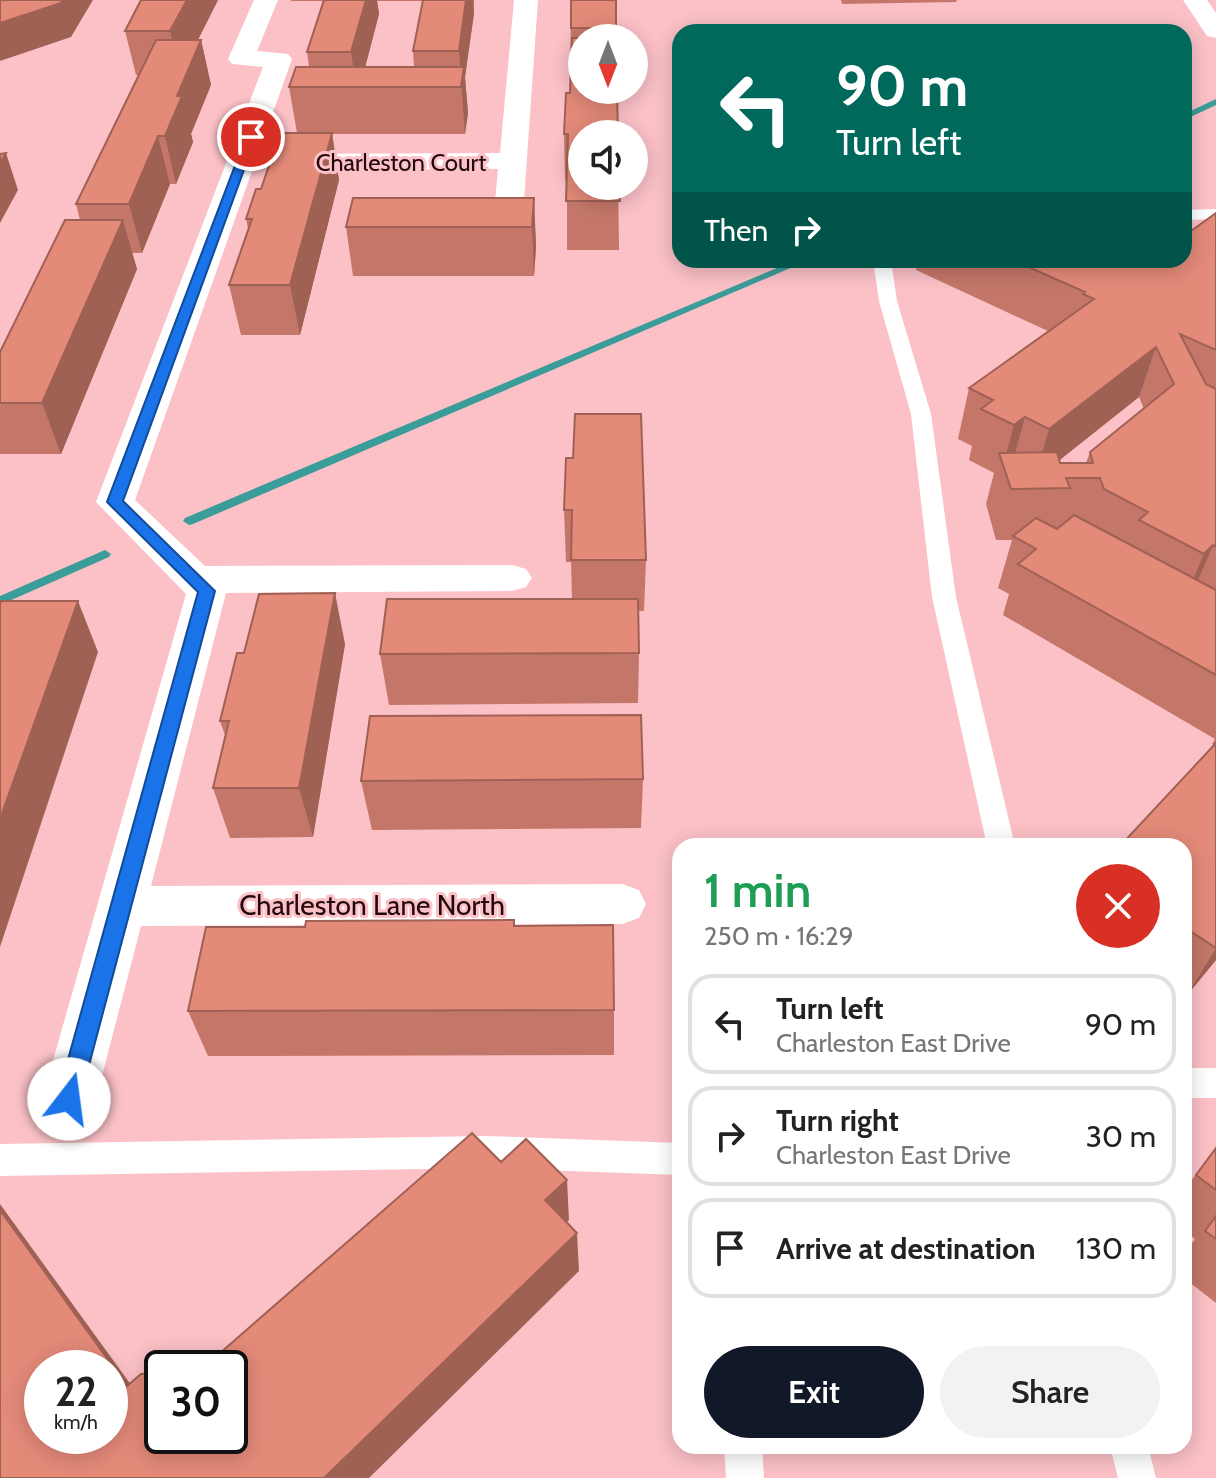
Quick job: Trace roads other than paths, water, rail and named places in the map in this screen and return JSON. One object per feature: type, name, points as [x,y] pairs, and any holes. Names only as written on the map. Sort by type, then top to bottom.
[{"type":"street","points":[[69,1099],[207,591],[115,502],[279,59],[241,59],[266,0]]},
{"type":"street","points":[[506,244],[526,0]]},
{"type":"street","points":[[1195,0],[1216,31]]},
{"type":"street","name":"Charleston Court","points":[[241,163],[513,161]]},
{"type":"street","points":[[195,580],[512,578]]},
{"type":"street","name":"Charleston Lane North","points":[[121,906],[622,904]]},
{"type":"lane","points":[[1192,215],[1216,214]]},
{"type":"lane","points":[[883,268],[888,301],[921,414],[944,597],[999,838]]},
{"type":"lane","points":[[1192,1083],[1216,1083]]},
{"type":"lane","points":[[0,1160],[487,1152],[672,1159]]},
{"type":"lane","points":[[744,1454],[745,1478]]},
{"type":"lane","points":[[1131,1454],[1137,1478]]},
{"type":"waterway","points":[[1192,113],[1216,102]]},
{"type":"waterway","points":[[189,521],[785,268]]},
{"type":"waterway","points":[[0,601],[105,554]]}]
